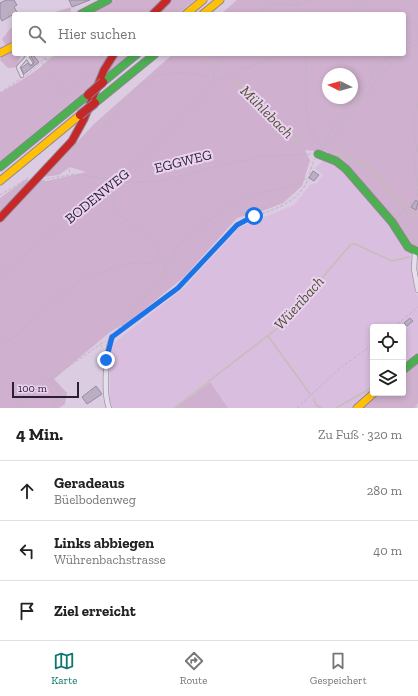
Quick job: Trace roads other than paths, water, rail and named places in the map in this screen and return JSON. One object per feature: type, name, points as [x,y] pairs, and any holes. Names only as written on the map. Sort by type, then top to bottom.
[{"type":"main road","points":[[85,12],[108,0]]},
{"type":"main road","points":[[155,12],[167,0]]},
{"type":"main road","points":[[188,12],[203,0]]},
{"type":"main road","points":[[205,12],[220,0]]},
{"type":"main road","points":[[0,53],[12,47]]},
{"type":"main road","points":[[0,218],[38,182],[75,136],[104,70],[113,56]]},
{"type":"main road","points":[[0,167],[135,56]]},
{"type":"main road","points":[[0,181],[152,56]]},
{"type":"main road","points":[[317,153],[341,165],[392,222],[408,247],[416,252]]},
{"type":"main road","points":[[406,368],[418,358]]},
{"type":"main road","points":[[358,408],[371,396]]},
{"type":"street","points":[[416,252],[414,268],[418,290]]},
{"type":"street","points":[[109,408],[107,400],[106,360],[112,337]]},
{"type":"lane","points":[[22,76],[18,67],[26,56],[32,63]]},
{"type":"waterway","name":"Mühlebach","points":[[44,59],[49,60],[56,56]]},
{"type":"waterway","name":"Mühlebach","points":[[202,56],[210,63]]},
{"type":"waterway","name":"Mühlebach","points":[[234,80],[256,97],[265,112],[286,135],[301,144]]},
{"type":"waterway","name":"Mühlebach","points":[[333,153],[368,167],[377,175],[391,195],[406,206]]},
{"type":"waterway","name":"Wüeribach","points":[[407,208],[414,215],[418,215]]},
{"type":"waterway","name":"Wüeribach","points":[[174,408],[283,324],[351,244],[355,244],[392,261],[409,257]]},
{"type":"waterway","points":[[268,336],[310,394]]},
{"type":"waterway","points":[[406,363],[413,357]]},
{"type":"waterway","points":[[336,408],[370,389]]},
{"type":"waterway","points":[[314,399],[316,405],[321,408]]}]
